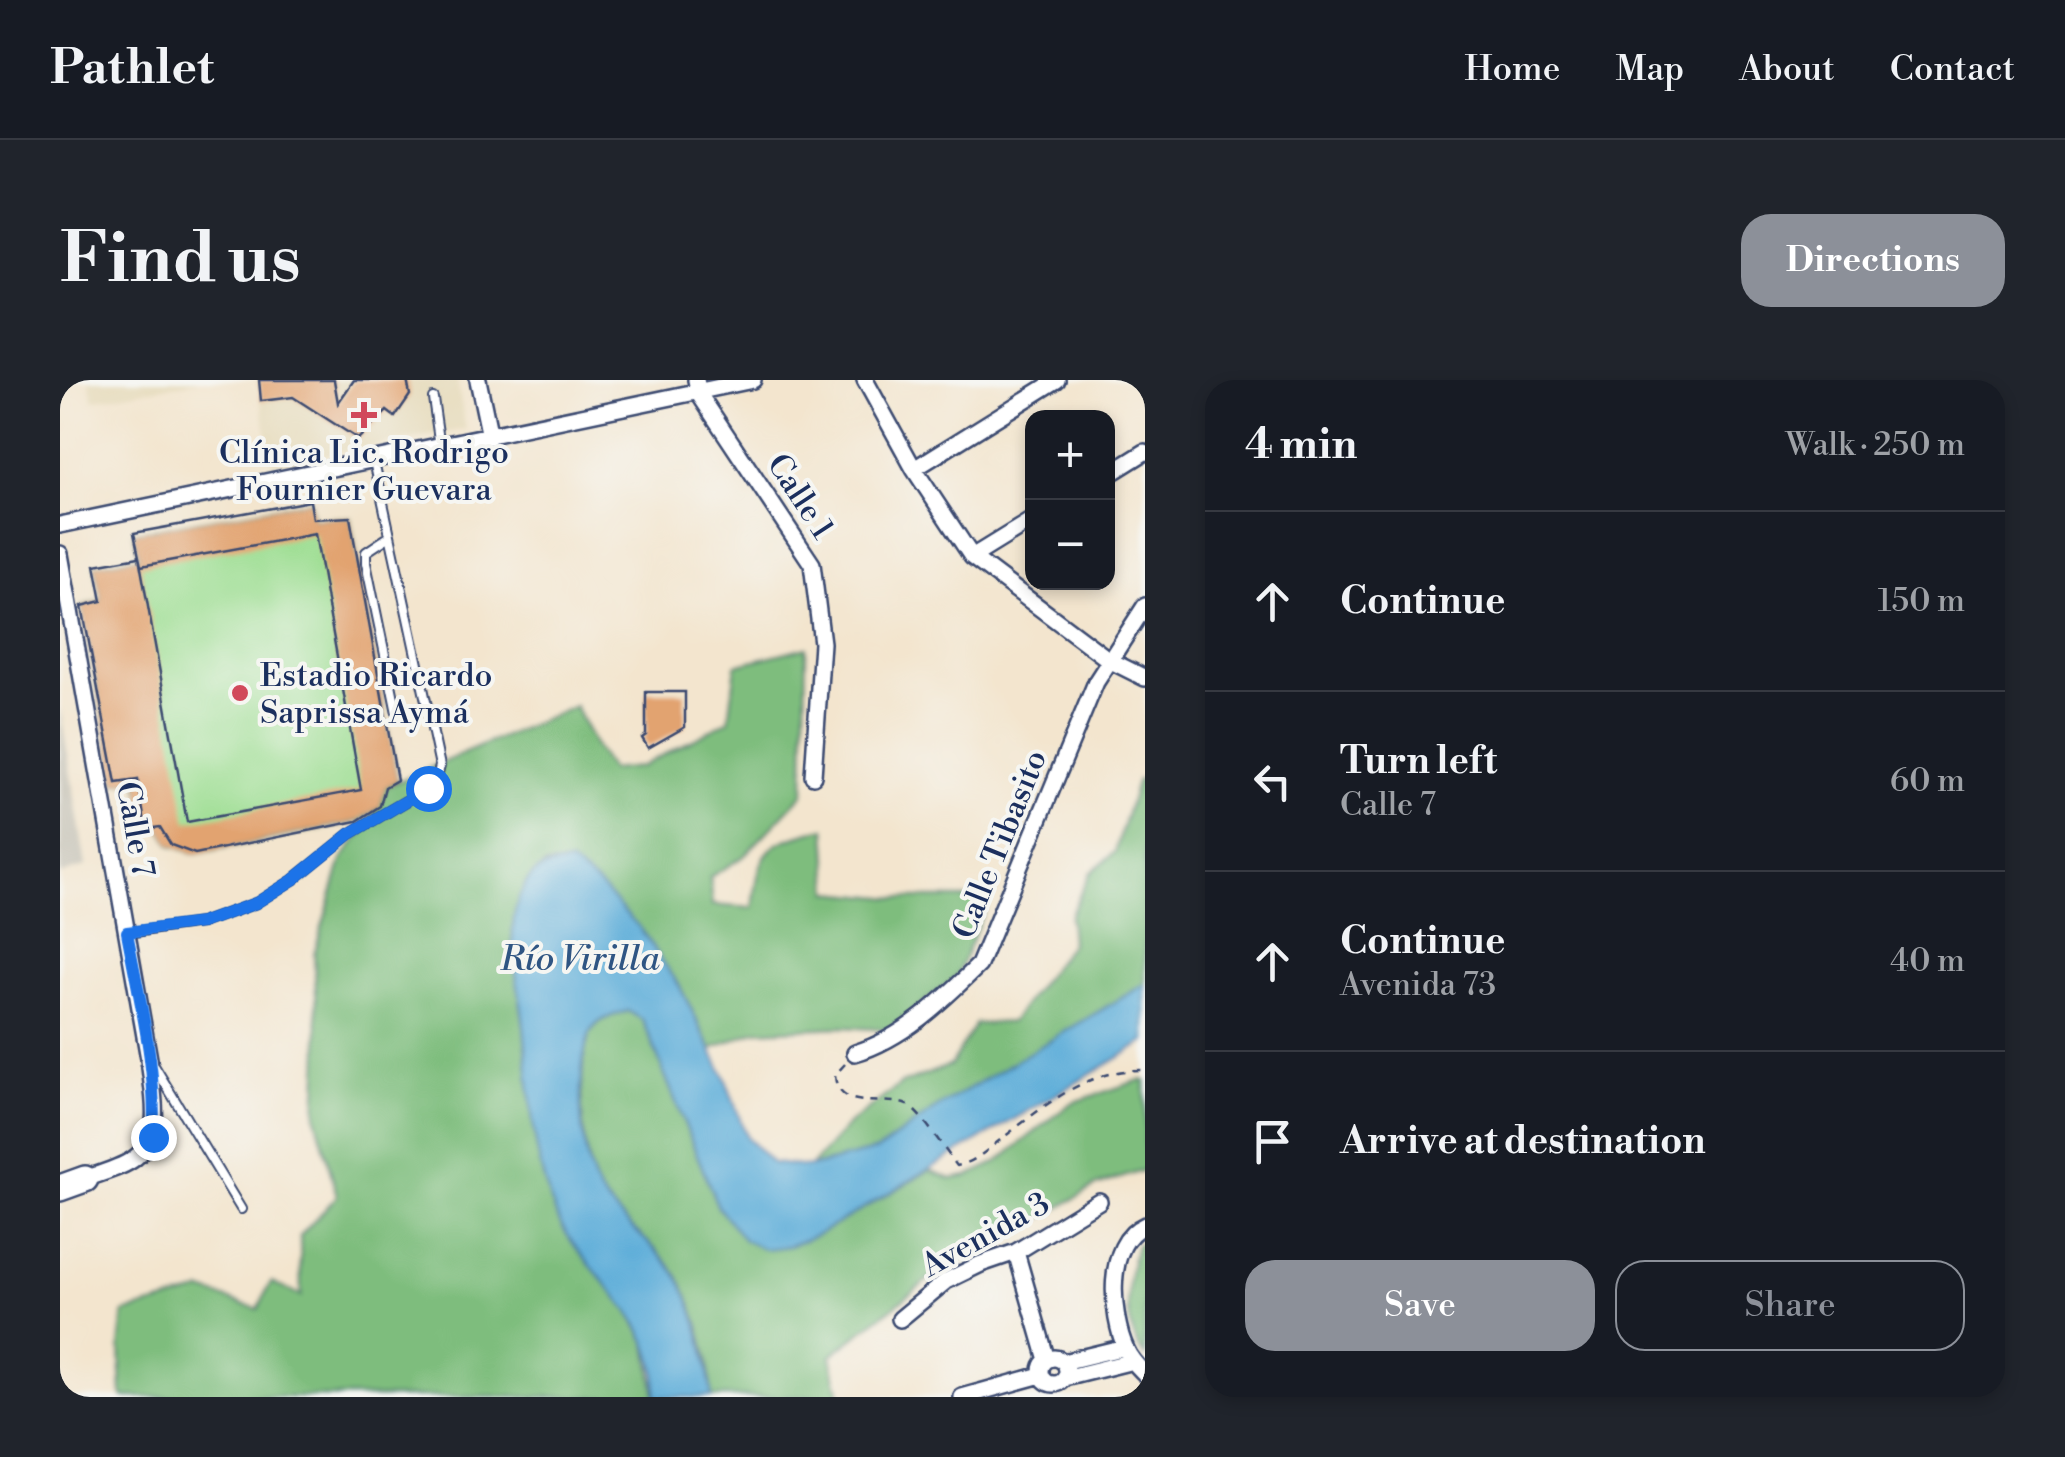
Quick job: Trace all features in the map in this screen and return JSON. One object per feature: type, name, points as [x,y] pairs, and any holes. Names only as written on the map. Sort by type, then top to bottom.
[{"type":"street","points":[[478,380],[490,437]]},
{"type":"street","points":[[60,525],[490,437],[697,387],[753,380]]},
{"type":"street","points":[[864,380],[914,469],[972,556],[1109,660],[1145,678]]},
{"type":"street","points":[[914,469],[1057,380]]},
{"type":"street","name":"Calle 1","points":[[697,387],[812,564],[822,643],[813,776]]},
{"type":"street","points":[[1115,471],[1145,452]]},
{"type":"street","points":[[972,556],[1025,524]]},
{"type":"street","name":"Calle 7","points":[[60,554],[149,1059]]},
{"type":"street","name":"Calle Tibasito","points":[[855,1054],[882,1046],[949,994],[979,965],[1079,719],[1109,660],[1145,606]]},
{"type":"street","points":[[68,1183],[135,1158],[153,1137],[155,1112],[149,1059]]},
{"type":"street","name":"Avenida 3","points":[[900,1319],[946,1281],[1016,1252],[1099,1201]]},
{"type":"street","points":[[1145,1225],[1128,1238],[1116,1276],[1114,1299],[1129,1354],[1145,1374]]},
{"type":"street","points":[[1016,1252],[1057,1376]]},
{"type":"street","points":[[962,1397],[1057,1376],[1129,1354]]},
{"type":"lane","points":[[433,398],[440,447]]},
{"type":"lane","points":[[127,932],[201,923],[256,903],[293,880],[350,834],[428,788],[437,778],[440,766],[374,461]]},
{"type":"lane","points":[[390,536],[372,545],[366,552],[366,563],[397,713]]},
{"type":"lane","name":"Calle 7","points":[[149,1059],[241,1208]]},
{"type":"path","points":[[855,1054],[835,1075],[835,1082],[845,1094],[859,1102],[898,1102],[912,1107],[957,1166],[978,1158],[1070,1087],[1100,1076],[1145,1070]]},
{"type":"shaded area","points":[[89,380],[197,380],[197,381],[93,400]]},
{"type":"shaded area","name":"Clínica Lic. Rodrigo Fournier Guevara","points":[[257,380],[457,380],[466,429],[272,465]]},
{"type":"shaded area","points":[[60,707],[86,866],[60,875]]},
{"type":"green space","name":"Estadio Ricardo Saprissa Aymá","points":[[310,501],[313,519],[350,517],[397,780],[385,787],[380,805],[361,821],[195,854],[171,845],[160,827],[147,829],[138,780],[116,783],[82,606],[102,600],[95,565],[139,557],[134,533]]},
{"type":"green space","points":[[806,647],[804,793],[743,857],[710,877],[713,905],[753,908],[759,871],[770,850],[790,838],[826,828],[830,892],[895,898],[989,898],[957,976],[889,1030],[842,1027],[755,1031],[711,1049],[679,985],[570,863],[545,865],[526,882],[512,944],[524,1025],[581,1252],[622,1300],[647,1342],[655,1397],[122,1397],[120,1346],[124,1313],[203,1291],[258,1309],[271,1282],[301,1296],[300,1236],[337,1196],[316,1116],[319,1048],[314,954],[342,860],[380,806],[385,787],[575,706],[610,770],[640,767],[729,720],[736,665]]},
{"type":"green space","points":[[1137,780],[1145,781],[1145,984],[940,1106],[878,1150],[810,1167],[849,1124],[901,1084],[951,1065],[975,1024],[1011,1022],[1071,943],[1069,917],[1090,873],[1115,852]]},
{"type":"green space","points":[[628,1011],[643,1020],[718,1207],[821,1233],[930,1170],[951,1179],[996,1163],[1071,1103],[1140,1080],[1145,1081],[1145,1170],[1096,1186],[1013,1235],[941,1270],[831,1355],[840,1397],[711,1397],[703,1340],[683,1285],[666,1260],[600,1193],[588,1161],[582,1091],[590,1034],[611,1016]]},
{"type":"green space","points":[[1145,1240],[1145,1356],[1132,1331],[1128,1302],[1136,1245]]},
{"type":"water","name":"Río Virilla","points":[[570,863],[599,885],[639,927],[679,985],[724,1075],[747,1138],[772,1163],[810,1167],[878,1150],[940,1106],[1145,984],[1145,1042],[821,1233],[789,1246],[764,1249],[744,1240],[718,1207],[643,1020],[628,1011],[601,1021],[590,1034],[582,1070],[581,1116],[587,1161],[601,1194],[667,1262],[683,1286],[704,1350],[711,1390],[711,1397],[655,1397],[654,1369],[647,1344],[635,1321],[569,1237],[556,1214],[536,1145],[514,955],[514,919],[525,885],[534,874]]},
{"type":"building","points":[[259,380],[334,380],[338,403],[354,380],[407,380],[410,395],[395,417],[387,411],[358,439],[293,397],[261,401]]},
{"type":"building","points":[[310,501],[313,519],[350,517],[397,780],[385,787],[380,806],[357,821],[195,854],[171,845],[160,827],[146,829],[138,780],[116,783],[82,606],[102,601],[95,565],[139,557],[187,822],[361,790],[315,534],[141,566],[134,533]]},
{"type":"building","points":[[646,692],[685,692],[685,727],[648,748],[642,738],[646,735]]},
{"type":"place","name":"Clínica Lic. Rodrigo Fournier Guevara","points":[[364,415]]},
{"type":"place","name":"Estadio Ricardo Saprissa Aymá","points":[[240,693]]},
{"type":"route","points":[[153,1137],[155,1112],[149,1059],[127,932],[201,923],[256,903],[293,880],[350,834],[428,788]]}]
